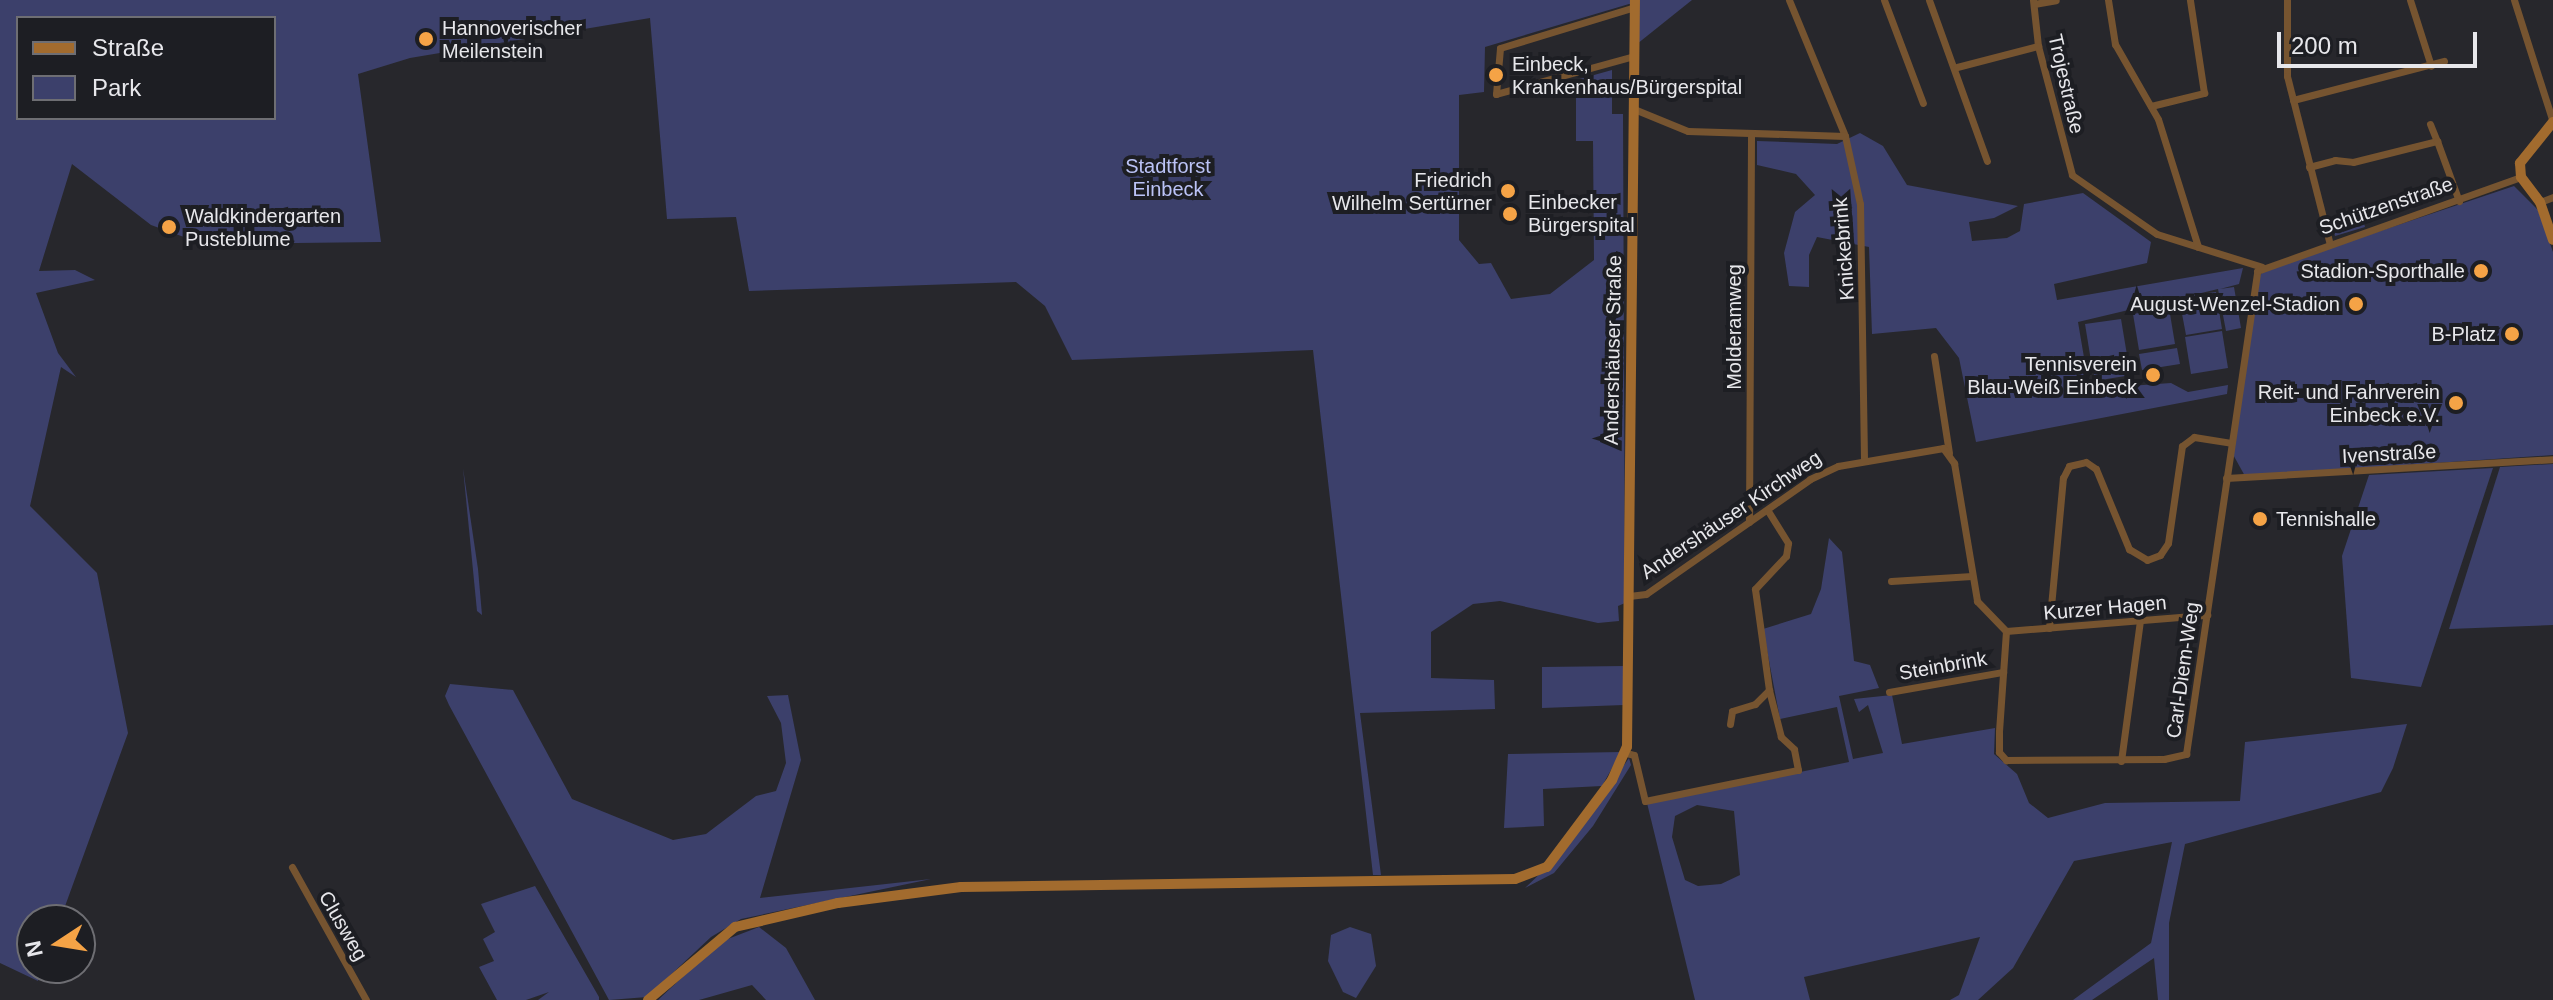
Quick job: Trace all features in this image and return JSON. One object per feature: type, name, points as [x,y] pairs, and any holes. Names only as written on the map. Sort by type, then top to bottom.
[{"type":"street","name":"Knickebrink","points":[[1789,0],[1845,136],[1860,204],[1864,460]]},
{"type":"street","points":[[1884,0],[1923,103]]},
{"type":"street","points":[[1929,0],[1957,67],[1987,161]]},
{"type":"street","points":[[2033,2],[2056,0]]},
{"type":"street","points":[[2108,0],[2115,44],[2151,106],[2198,247],[2262,267]]},
{"type":"street","points":[[2151,106],[2204,93],[2190,0]]},
{"type":"street","points":[[2287,0],[2287,76],[2330,245]]},
{"type":"street","points":[[2410,0],[2431,66]]},
{"type":"street","points":[[2514,0],[2553,122],[2524,155],[2523,181],[2540,202],[2553,240]]},
{"type":"street","name":"Trojestraße","points":[[2033,2],[2038,46],[2072,175],[2157,234],[2198,247]]},
{"type":"street","name":"Andershäuser Straße","points":[[1629,596],[1635,4],[1500,48],[1496,94],[1634,56]]},
{"type":"street","points":[[1957,67],[2038,46]]},
{"type":"street","points":[[2293,100],[2444,61]]},
{"type":"street","points":[[1634,109],[1688,131],[1845,136]]},
{"type":"street","points":[[2430,124],[2459,201]]},
{"type":"street","name":"Molderamweg","points":[[1749,522],[1751,133]]},
{"type":"street","points":[[2309,167],[2335,160],[2353,162],[2437,141]]},
{"type":"street","name":"Schützenstraße","points":[[2262,267],[2523,181]]},
{"type":"street","points":[[2540,202],[2553,197]]},
{"type":"street","name":"Carl-Diem-Weg","points":[[2006,631],[1999,752],[2006,760],[2121,761],[2186,754],[2253,281],[2262,267]]},
{"type":"street","points":[[1934,356],[1946,450],[1977,601],[2006,631]]},
{"type":"street","points":[[2049,628],[2063,478],[2069,466],[2086,462],[2096,469],[2129,549],[2147,560],[2160,555],[2168,543],[2182,446],[2194,437],[2230,443]]},
{"type":"street","name":"Andershäuser Kirchweg","points":[[1626,753],[1629,596],[1646,594],[1810,479],[1864,460],[1946,450]]},
{"type":"street","name":"Ivenstraße","points":[[2226,478],[2553,459]]},
{"type":"street","points":[[648,1000],[735,927],[838,903],[961,887],[1515,879],[1547,867],[1626,753],[1634,755],[1645,801],[1798,770],[1794,749],[1781,737],[1769,690],[1755,589],[1786,556],[1788,543],[1767,510]]},
{"type":"street","points":[[1891,581],[1972,576]]},
{"type":"street","name":"Kurzer Hagen","points":[[2006,631],[2207,615]]},
{"type":"street","points":[[2121,761],[2140,621]]},
{"type":"street","name":"Steinbrink","points":[[1889,692],[2003,672]]},
{"type":"street","points":[[1730,724],[1732,711],[1755,704],[1769,690]]},
{"type":"street","name":"Clusweg","points":[[292,867],[366,1000]]},
{"type":"green space","name":"Stadtforst Einbeck","points":[[0,0],[1692,0],[1637,44],[1638,4],[1629,4],[1485,47],[1484,92],[1459,95],[1459,240],[1479,264],[1491,263],[1511,299],[1550,294],[1594,260],[1593,141],[1576,141],[1576,80],[1612,70],[1612,114],[1623,114],[1625,603],[1618,606],[1619,621],[1598,623],[1500,601],[1473,604],[1431,632],[1431,678],[1494,680],[1495,709],[1360,713],[1381,875],[1373,875],[1313,350],[1072,360],[1045,306],[1016,282],[749,291],[736,217],[667,219],[650,18],[410,58],[358,74],[381,242],[203,244],[151,225],[72,164],[39,271],[75,270],[95,280],[36,293],[58,353],[76,377],[61,367],[30,506],[97,573],[128,733],[66,904],[16,904],[16,971],[0,963]]},
{"type":"green space","points":[[1860,133],[1883,146],[1907,185],[2018,206],[1994,218],[1969,222],[1972,241],[2007,238],[2020,231],[2024,204],[2083,193],[2151,242],[2147,263],[2054,284],[2057,300],[2243,268],[2239,284],[2220,289],[2234,287],[2241,328],[2226,331],[2218,289],[2193,295],[2216,292],[2222,329],[2186,335],[2179,298],[2078,322],[2088,381],[2101,388],[2171,383],[2188,392],[2228,385],[2227,394],[1976,442],[1959,358],[1936,328],[1872,334],[1869,247],[1817,237],[1809,255],[1809,287],[1789,286],[1784,253],[1795,212],[1815,195],[1796,174],[1757,165],[1757,141],[1837,144]]},
{"type":"green space","points":[[2514,186],[2538,210],[2553,252],[2553,455],[2245,476],[2231,451],[2257,280],[2264,270]]},
{"type":"green space","points":[[2362,214],[2365,227],[2335,236],[2332,223]]},
{"type":"green space","points":[[2169,308],[2175,344],[2139,350],[2133,314]]},
{"type":"green space","points":[[2121,319],[2127,355],[2091,361],[2085,324]]},
{"type":"green space","points":[[2222,331],[2228,368],[2191,374],[2185,337]]},
{"type":"green space","points":[[2177,348],[2180,364],[2142,370],[2139,354]]},
{"type":"green space","points":[[2128,357],[2131,375],[2095,381],[2092,363]]},
{"type":"green space","points":[[2553,464],[2553,625],[2449,629],[2500,467]]},
{"type":"green space","points":[[463,468],[478,569],[482,615],[477,611]]},
{"type":"green space","points":[[2493,468],[2421,687],[2351,678],[2342,556],[2369,475]]},
{"type":"green space","points":[[1829,538],[1842,552],[1854,661],[1870,665],[1879,688],[1839,696],[1853,759],[1883,753],[1868,705],[1859,712],[1854,699],[1892,695],[1902,744],[1995,728],[1994,754],[2017,774],[2029,803],[2048,818],[2105,803],[2240,801],[2245,742],[2407,724],[2393,768],[2381,792],[2185,844],[2169,923],[2169,1000],[2158,1000],[2154,958],[2092,1000],[2073,1000],[2151,943],[2172,842],[2074,861],[2013,968],[1978,1000],[1950,1000],[1959,995],[1980,937],[1804,977],[1810,1000],[1695,1000],[1647,803],[1849,762],[1837,707],[1780,719],[1763,629],[1811,614],[1821,589]],"holes":[[[1697,805],[1734,811],[1740,875],[1721,884],[1698,886],[1685,880],[1672,837],[1675,816]]]},
{"type":"green space","points":[[1625,666],[1624,705],[1542,708],[1542,667]]},
{"type":"green space","points":[[450,684],[513,690],[572,799],[673,840],[706,834],[756,796],[776,791],[786,763],[781,723],[767,696],[788,695],[801,760],[760,898],[931,879],[741,919],[711,937],[647,997],[609,1000],[449,705],[445,696]]},
{"type":"green space","points":[[1621,752],[1602,786],[1543,789],[1544,826],[1504,828],[1508,754]]},
{"type":"green space","points":[[1629,758],[1631,765],[1593,826],[1554,873],[1525,888],[1566,849]]},
{"type":"green space","points":[[535,886],[599,1000],[538,1000],[549,992],[526,1000],[497,1000],[479,967],[494,961],[483,939],[495,932],[481,904]]},
{"type":"green space","points":[[759,927],[786,948],[815,1000],[766,1000],[752,985],[699,1000],[658,1000],[720,942]]},
{"type":"green space","points":[[1350,927],[1371,934],[1376,966],[1356,998],[1343,992],[1328,961],[1331,935]]},
{"type":"place","name":"Hannoverischer Meilenstein","points":[[426,39]]},
{"type":"place","name":"Einbeck, Krankenhaus/Bürgerspital","points":[[1496,75]]},
{"type":"place","name":"Friedrich Wilhelm Sertürner","points":[[1508,191]]},
{"type":"place","name":"Einbecker Bürgerspital","points":[[1510,214]]},
{"type":"place","name":"Waldkindergarten Pusteblume","points":[[169,227]]},
{"type":"place","name":"Stadion-Sporthalle","points":[[2481,271]]},
{"type":"place","name":"August-Wenzel-Stadion","points":[[2356,304]]},
{"type":"place","name":"B-Platz","points":[[2512,334]]},
{"type":"place","name":"Tennisverein Blau-Weiß Einbeck","points":[[2153,375]]},
{"type":"place","name":"Reit- und Fahrverein Einbeck e.V.","points":[[2456,403]]},
{"type":"place","name":"Tennishalle","points":[[2260,519]]}]
